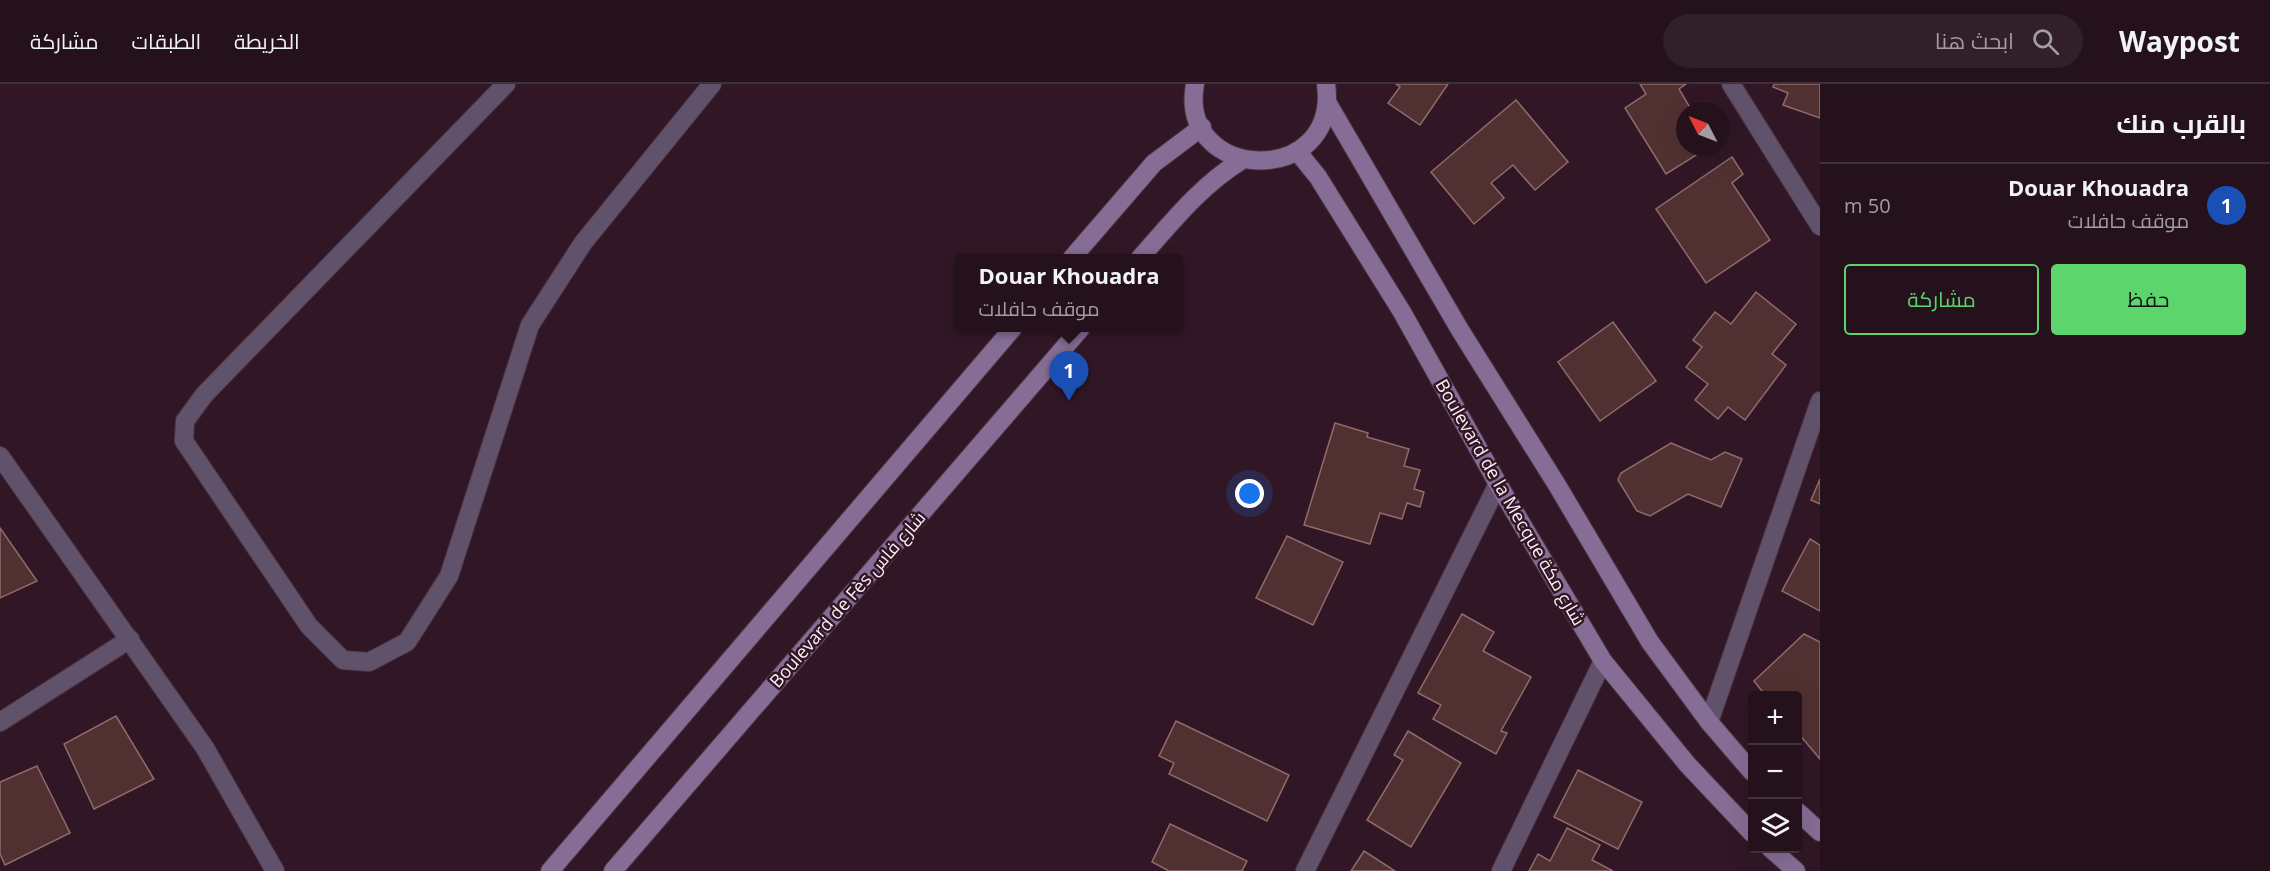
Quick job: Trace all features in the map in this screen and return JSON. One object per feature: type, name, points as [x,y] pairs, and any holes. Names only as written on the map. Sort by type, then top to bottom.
[{"type":"main road","points":[[1195,84],[1195,105],[1202,128],[1215,144],[1242,160],[1270,162],[1297,151],[1308,142],[1320,126],[1326,93]]},
{"type":"main road","points":[[1326,93],[1449,310],[1650,642],[1709,722],[1748,767]]},
{"type":"main road","points":[[1075,254],[1154,163],[1202,128]]},
{"type":"main road","name":"Boulevard de la Mecque شارع مكة","points":[[1297,151],[1318,177],[1396,303],[1498,484],[1603,661],[1687,764],[1748,829]]},
{"type":"main road","points":[[1143,254],[1195,195],[1216,176],[1242,160]]},
{"type":"main road","points":[[550,871],[1009,332]]},
{"type":"main road","name":"Boulevard de Fès شارع فاس","points":[[613,871],[1077,332]]},
{"type":"main road","points":[[1802,816],[1820,832]]},
{"type":"main road","points":[[1775,853],[1796,871]]},
{"type":"street","points":[[506,84],[204,395],[185,421],[184,441],[309,626],[343,660],[369,662],[407,642],[449,576],[530,325],[583,243],[712,84]]},
{"type":"street","points":[[1731,84],[1820,226]]},
{"type":"street","points":[[1709,722],[1820,401]]},
{"type":"street","points":[[0,456],[205,748],[275,871]]},
{"type":"street","points":[[1305,871],[1498,484]]},
{"type":"street","points":[[0,722],[130,639]]},
{"type":"street","points":[[1501,871],[1603,661]]},
{"type":"building","points":[[1396,84],[1448,84],[1420,125],[1388,103],[1400,87]]},
{"type":"building","points":[[1640,84],[1686,84],[1679,89],[1687,102],[1676,102],[1676,156],[1695,156],[1666,174],[1625,108],[1646,94]]},
{"type":"building","points":[[1774,84],[1820,84],[1820,118],[1783,105],[1788,93],[1773,87]]},
{"type":"building","points":[[1516,100],[1568,162],[1535,190],[1513,165],[1491,183],[1504,198],[1474,224],[1431,172]]},
{"type":"building","points":[[1732,157],[1743,174],[1732,183],[1770,240],[1706,283],[1656,209]]},
{"type":"building","points":[[1756,292],[1796,324],[1772,354],[1786,365],[1745,420],[1728,407],[1718,419],[1695,400],[1708,384],[1686,367],[1702,347],[1693,340],[1715,312],[1731,324]]},
{"type":"building","points":[[1613,322],[1656,381],[1600,421],[1558,362]]},
{"type":"building","points":[[1335,423],[1368,433],[1367,437],[1409,449],[1404,466],[1420,470],[1414,489],[1424,492],[1420,507],[1407,503],[1402,519],[1380,513],[1370,544],[1304,525]]},
{"type":"building","points":[[1671,443],[1711,460],[1725,452],[1742,459],[1721,507],[1688,494],[1650,516],[1637,511],[1618,480],[1621,473]]},
{"type":"building","points":[[1820,479],[1820,504],[1811,500]]},
{"type":"building","points":[[0,528],[37,581],[0,598]]},
{"type":"building","points":[[1287,536],[1343,562],[1313,625],[1256,598]]},
{"type":"building","points":[[1810,539],[1820,545],[1820,611],[1782,591]]},
{"type":"building","points":[[1462,614],[1494,632],[1483,651],[1531,677],[1501,731],[1507,733],[1496,754],[1433,719],[1441,705],[1418,693]]},
{"type":"building","points":[[1804,634],[1820,642],[1820,759],[1802,738],[1802,691],[1762,691],[1754,681]]},
{"type":"building","points":[[116,716],[154,779],[94,809],[64,744]]},
{"type":"building","points":[[1176,721],[1289,775],[1267,821],[1169,774],[1174,763],[1159,756]]},
{"type":"building","points":[[1408,731],[1461,763],[1411,847],[1367,820],[1403,760],[1394,755]]},
{"type":"building","points":[[37,766],[70,833],[5,865],[0,854],[0,782]]},
{"type":"building","points":[[1578,770],[1642,802],[1618,849],[1554,817]]},
{"type":"building","points":[[1170,824],[1247,861],[1242,871],[1169,871],[1152,862]]},
{"type":"building","points":[[1567,828],[1600,845],[1592,860],[1613,871],[1529,871],[1538,854],[1550,861]]},
{"type":"building","points":[[1364,851],[1395,871],[1351,871]]},
{"type":"place","name":"Douar Khouadra","points":[[1069,401]]}]
